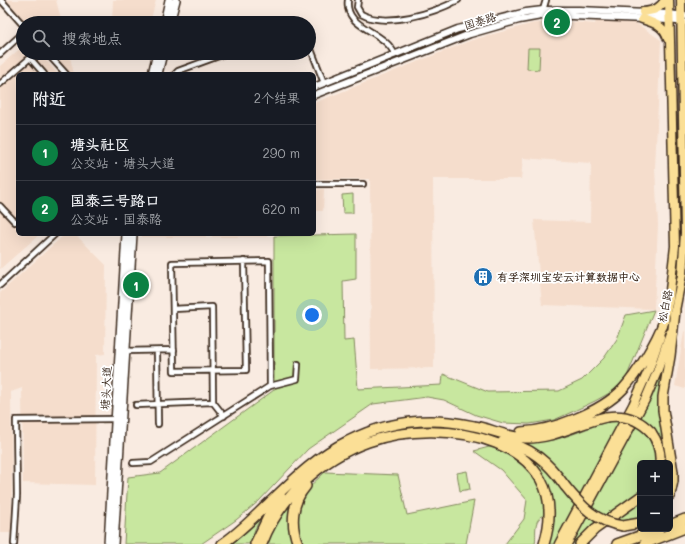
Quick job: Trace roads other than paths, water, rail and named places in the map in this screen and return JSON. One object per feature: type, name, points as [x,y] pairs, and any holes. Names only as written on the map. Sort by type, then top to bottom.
[{"type":"highway","points":[[672,460],[663,410],[663,397],[670,356],[675,311]]},
{"type":"highway","points":[[491,430],[521,432],[542,430],[562,424],[605,403],[629,382],[656,340],[664,322]]},
{"type":"highway","points":[[222,544],[253,519],[306,468],[326,453],[353,438],[379,428],[410,421],[431,420],[459,423],[525,438],[546,436],[566,431],[606,417],[620,416],[631,418],[642,423],[651,432],[660,452],[660,460]]},
{"type":"highway","points":[[262,544],[274,519],[291,494],[300,484],[346,452],[381,438],[402,433],[452,433],[512,444],[530,451],[544,460],[578,502],[592,515],[607,522],[623,526],[637,524]]},
{"type":"highway","points":[[489,440],[501,444],[519,455],[533,468],[542,483],[548,499],[549,514],[544,544]]},
{"type":"highway","points":[[298,544],[293,523],[293,515],[297,499],[301,491],[323,467]]},
{"type":"highway","points":[[255,544],[269,516],[289,484]]},
{"type":"highway","points":[[580,544],[595,529],[637,499]]},
{"type":"highway","points":[[673,524],[685,519]]},
{"type":"highway","points":[[644,544],[685,528]]},
{"type":"highway","points":[[617,544],[651,532]]},
{"type":"main road","points":[[166,16],[169,0]]},
{"type":"main road","points":[[172,16],[176,0]]},
{"type":"main road","points":[[643,16],[660,8],[665,0]]},
{"type":"main road","name":"松白路","points":[[559,544],[624,424],[641,388],[655,352],[664,322],[671,285],[675,246],[669,0]]},
{"type":"main road","name":"松白路","points":[[567,544],[646,398],[662,358],[675,311],[682,275],[685,233],[681,55],[683,19],[681,0]]},
{"type":"main road","points":[[643,16],[662,28],[667,37],[670,48]]},
{"type":"main road","points":[[681,55],[685,40]]},
{"type":"main road","points":[[152,72],[155,60]]},
{"type":"main road","points":[[158,72],[161,60]]},
{"type":"main road","name":"塘头大道","points":[[108,544],[122,351],[126,236]]},
{"type":"main road","name":"塘头大道","points":[[122,351],[132,236]]},
{"type":"main road","name":"塘头大道","points":[[114,544],[118,419]]},
{"type":"street","points":[[1,0],[16,17]]},
{"type":"street","points":[[348,0],[348,12],[352,19],[388,42],[395,54]]},
{"type":"street","points":[[358,0],[357,7],[360,14],[377,19],[390,20],[429,12],[458,0]]},
{"type":"street","points":[[543,10],[546,0]]},
{"type":"street","name":"国泰路","points":[[316,86],[458,29],[526,12],[543,10],[579,10],[643,16]]},
{"type":"street","name":"国泰路","points":[[316,94],[470,34],[519,20],[541,16],[643,16],[683,19]]},
{"type":"street","points":[[0,54],[16,39]]},
{"type":"street","points":[[0,84],[28,60]]},
{"type":"street","points":[[32,60],[42,72]]},
{"type":"street","points":[[53,60],[64,72]]},
{"type":"street","points":[[177,72],[208,60]]},
{"type":"street","points":[[315,60],[324,83]]},
{"type":"street","points":[[316,184],[363,184]]},
{"type":"street","points":[[0,206],[16,221]]},
{"type":"street","points":[[0,285],[54,236]]},
{"type":"street","points":[[244,261],[246,370],[174,371],[172,263],[244,261],[269,261],[270,386]]},
{"type":"street","points":[[173,308],[212,307],[213,402],[224,416]]},
{"type":"street","points":[[122,351],[174,350]]},
{"type":"street","points":[[157,351],[158,424]]},
{"type":"street","points":[[133,462],[151,462],[270,386],[297,379],[298,364]]},
{"type":"street","points":[[136,405],[213,402]]},
{"type":"street","points":[[14,544],[17,494],[16,420],[118,419]]},
{"type":"place","name":"国泰三号路口","points":[[557,22]]},
{"type":"place","name":"有孚深圳宝安云计算数据中心","points":[[483,277]]},
{"type":"place","name":"塘头社区","points":[[136,285]]}]
